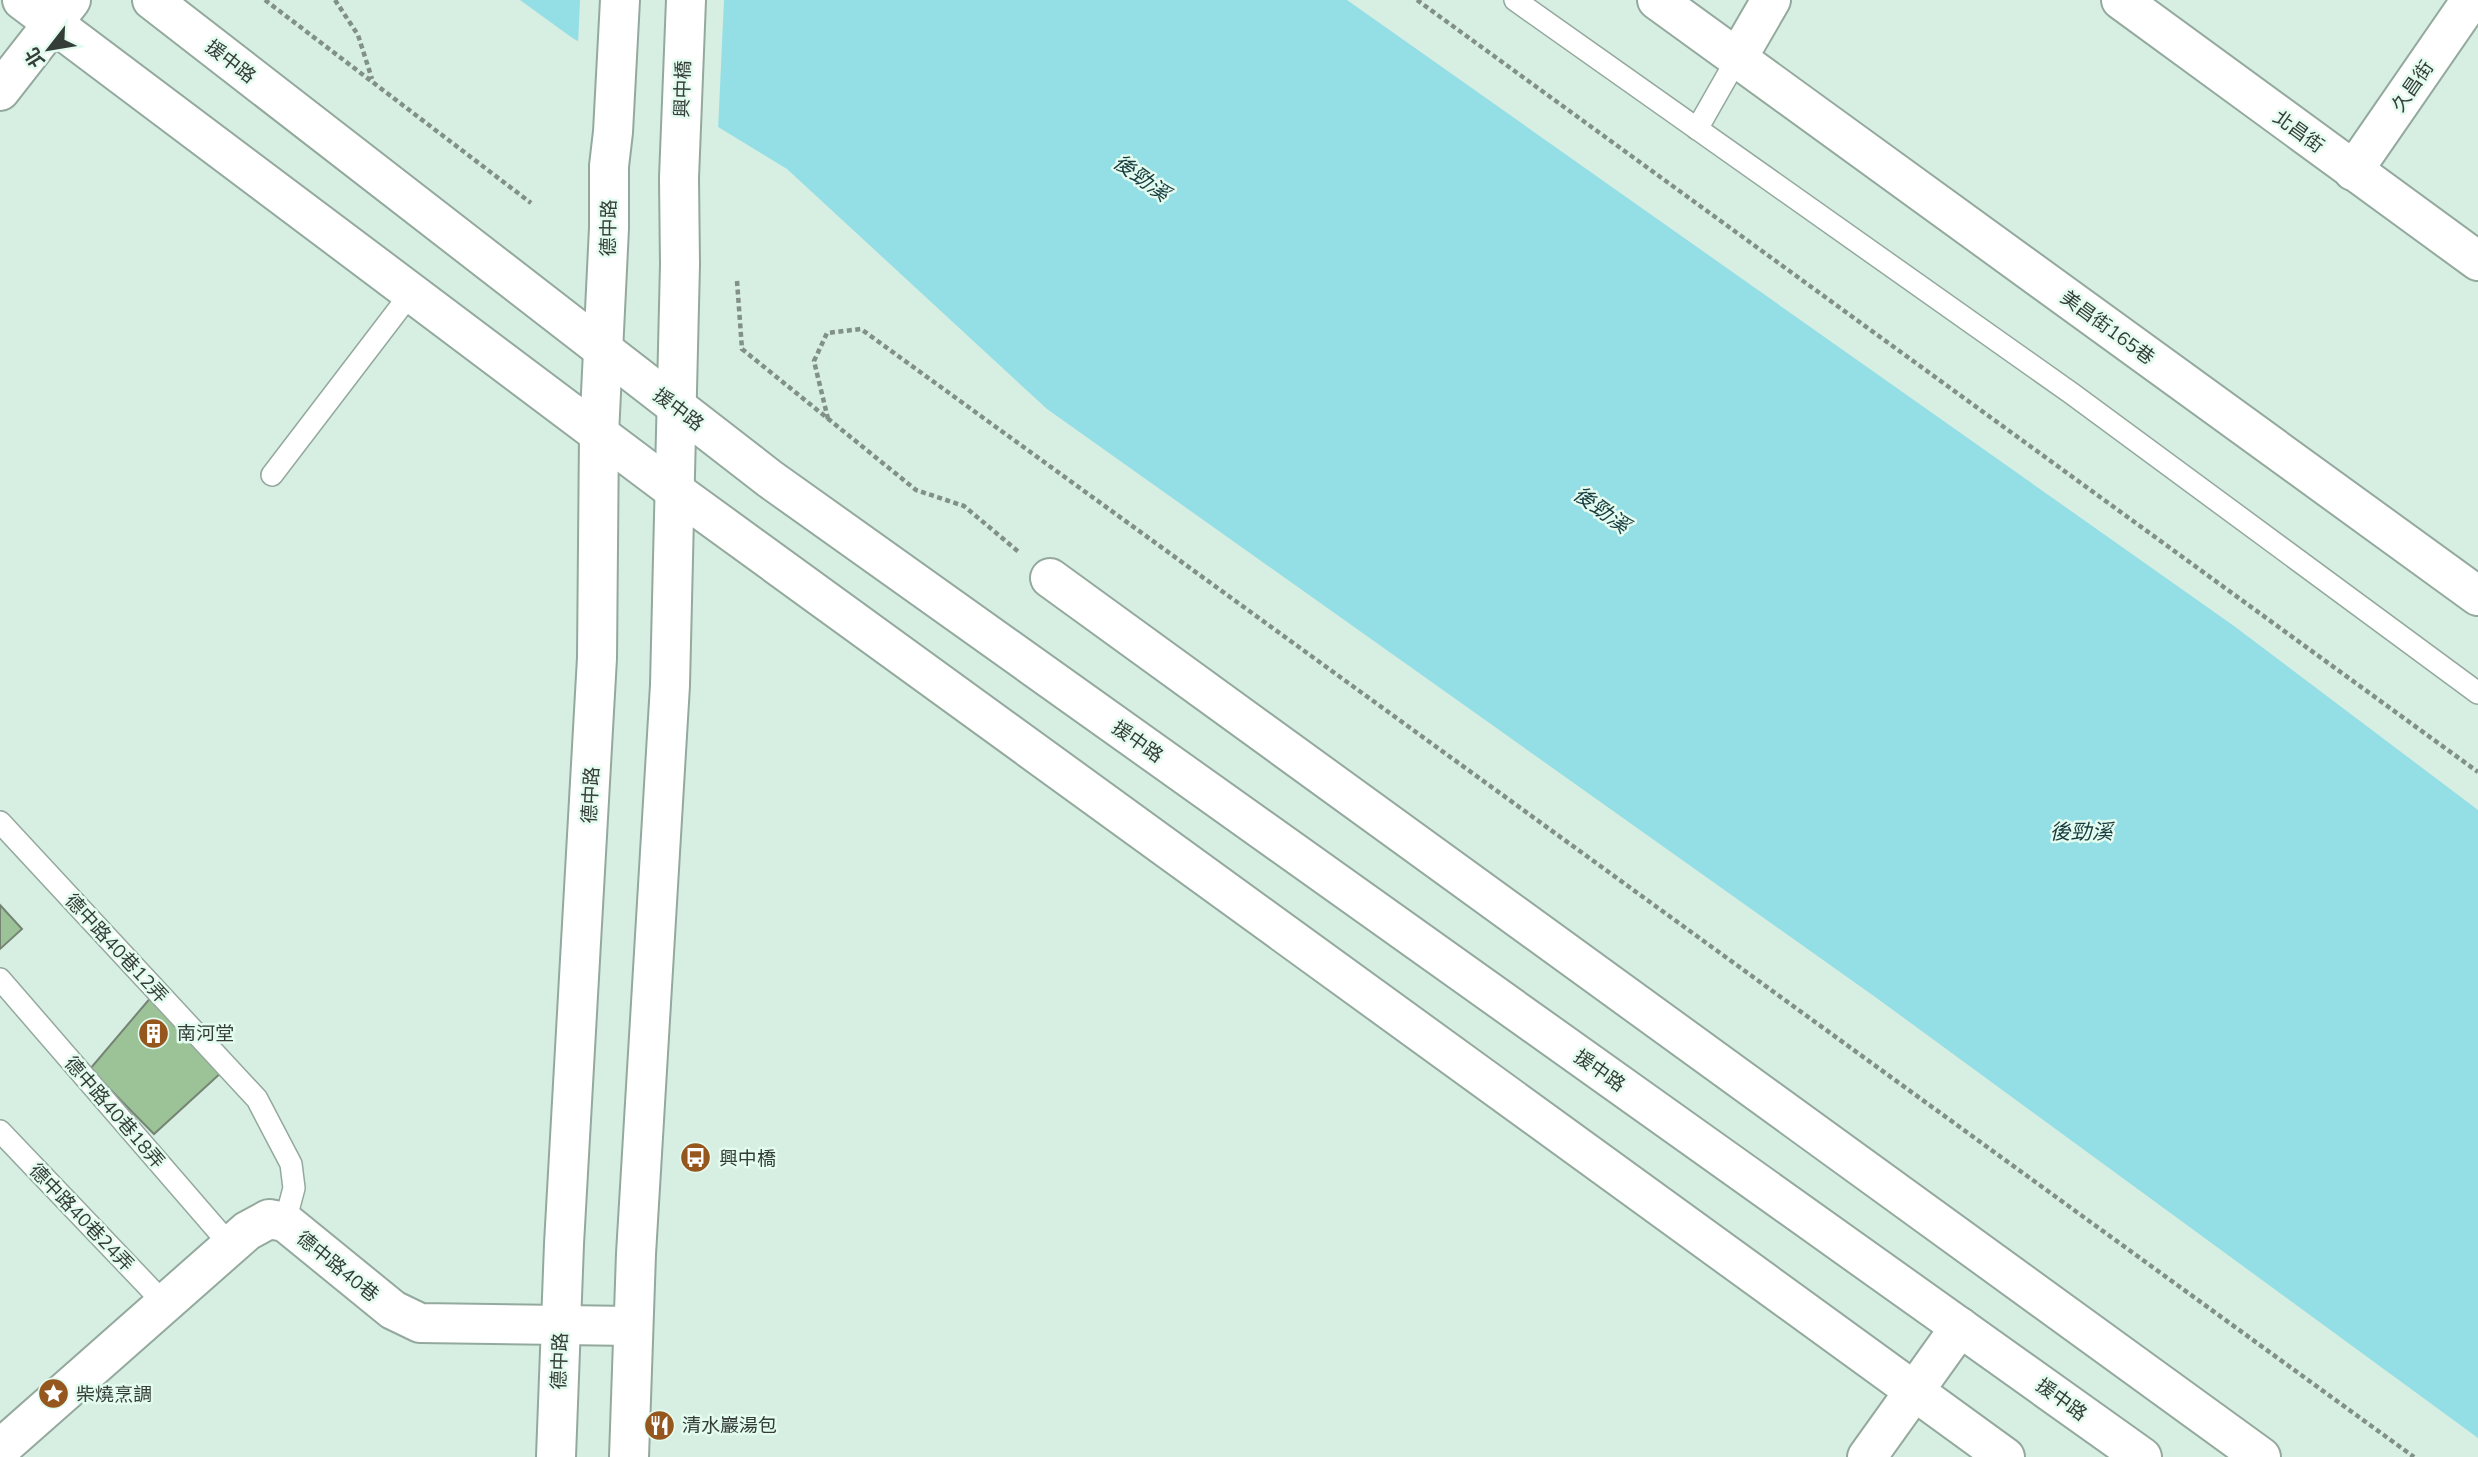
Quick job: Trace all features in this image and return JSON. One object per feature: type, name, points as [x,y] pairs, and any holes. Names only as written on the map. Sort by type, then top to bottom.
[{"type":"street","points":[[23,0],[61,12],[411,293],[675,491],[2005,1457]]},
{"type":"street","name":"援中路","points":[[152,0],[793,495],[2142,1457]]},
{"type":"street","name":"德中路","points":[[556,1457],[560,1325],[597,658],[599,434],[609,166],[620,0]]},
{"type":"street","name":"興中橋","points":[[677,407],[679,178],[686,0]]},
{"type":"street","name":"美昌街165巷","points":[[1657,0],[2478,596]]},
{"type":"street","points":[[1738,57],[1771,0]]},
{"type":"street","name":"北昌街","points":[[2121,0],[2478,261]]},
{"type":"street","name":"久昌街","points":[[2353,171],[2471,0]]},
{"type":"street","points":[[0,90],[61,12]]},
{"type":"street","points":[[629,1457],[636,1241],[670,685],[677,407]]},
{"type":"street","points":[[1050,578],[2261,1457]]},
{"type":"street","name":"德中路40巷","points":[[0,1449],[247,1231],[269,1219],[285,1222],[393,1310],[420,1323],[633,1326]]},
{"type":"street","points":[[1867,1457],[1960,1326]]},
{"type":"lane","points":[[1515,0],[2071,393],[2478,693]]},
{"type":"lane","points":[[1697,129],[1738,57]]},
{"type":"lane","points":[[272,475],[411,293]]},
{"type":"lane","name":"德中路40巷12弄","points":[[0,822],[257,1099],[291,1164],[294,1188],[285,1222]]},
{"type":"lane","name":"德中路40巷18弄","points":[[0,979],[231,1246]]},
{"type":"lane","name":"德中路40巷24弄","points":[[0,1130],[165,1304]]},
{"type":"path","points":[[265,0],[531,203]]},
{"type":"path","points":[[335,0],[358,34],[372,80]]},
{"type":"path","points":[[1417,0],[2478,772]]},
{"type":"path","points":[[737,281],[742,349],[916,490],[964,506],[1050,578]]},
{"type":"path","points":[[828,419],[814,361],[827,333],[861,329],[2414,1457]]},
{"type":"water","name":"後勁溪","points":[[520,0],[1347,0],[2234,626],[2478,810],[2478,1438],[1878,999],[1047,409],[787,169],[571,37]]},
{"type":"pier","points":[[580,0],[724,0],[718,131],[578,44]]},
{"type":"building","points":[[0,905],[22,929],[0,949]]},
{"type":"building","name":"南河堂","points":[[152,996],[223,1071],[154,1134],[90,1069]]},
{"type":"place","name":"南河堂","points":[[154,1033]]},
{"type":"place","name":"興中橋","points":[[696,1158]]},
{"type":"place","name":"柴燒烹調","points":[[53,1394]]},
{"type":"place","name":"清水巖湯包","points":[[659,1425]]}]
